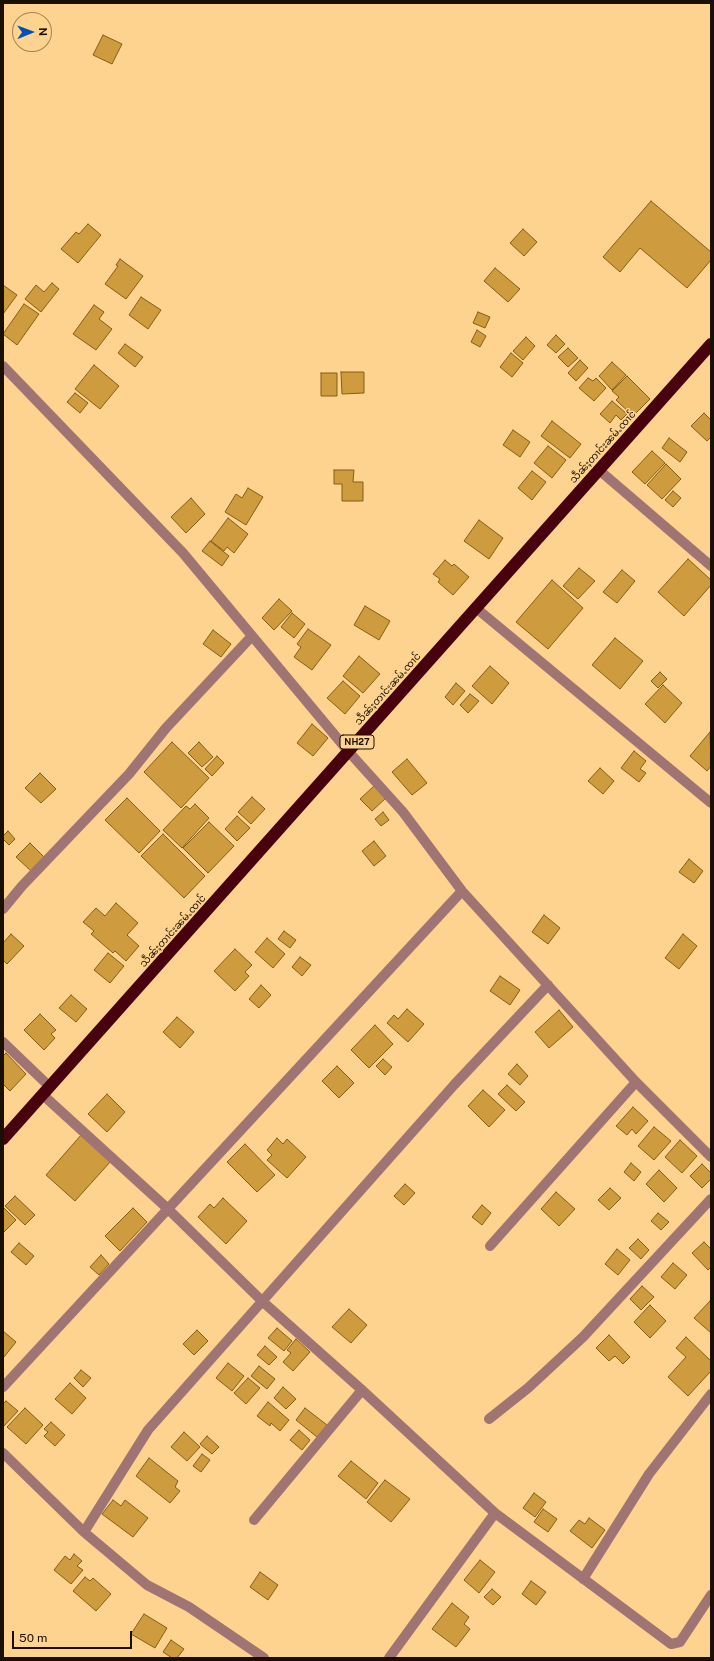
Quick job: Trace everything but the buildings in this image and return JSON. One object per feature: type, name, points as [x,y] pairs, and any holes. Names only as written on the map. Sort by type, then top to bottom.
[{"type":"highway","name":"သဵၼ်ႈတၢင်းၼမ်ႉၸၢင်","points":[[3,1139],[711,344]]},
{"type":"street","points":[[3,366],[183,553],[348,751],[403,812],[462,891],[636,1082],[711,1157]]},
{"type":"street","points":[[599,470],[711,566]]},
{"type":"street","points":[[476,608],[710,801]]},
{"type":"street","points":[[3,909],[22,886],[129,774],[166,728],[252,636]]},
{"type":"street","points":[[3,1387],[167,1208],[462,891]]},
{"type":"street","points":[[84,1532],[148,1430],[454,1085],[548,985]]},
{"type":"street","points":[[3,1042],[46,1091],[262,1300],[495,1513],[671,1644],[680,1642],[711,1595]]},
{"type":"street","points":[[490,1246],[636,1082]]},
{"type":"street","points":[[489,1419],[528,1388],[583,1337],[711,1199]]},
{"type":"street","points":[[254,1520],[362,1390]]},
{"type":"street","points":[[583,1578],[649,1474],[711,1394]]},
{"type":"street","points":[[3,1453],[84,1532],[147,1585],[189,1607],[264,1658]]},
{"type":"street","points":[[388,1658],[495,1513]]}]
